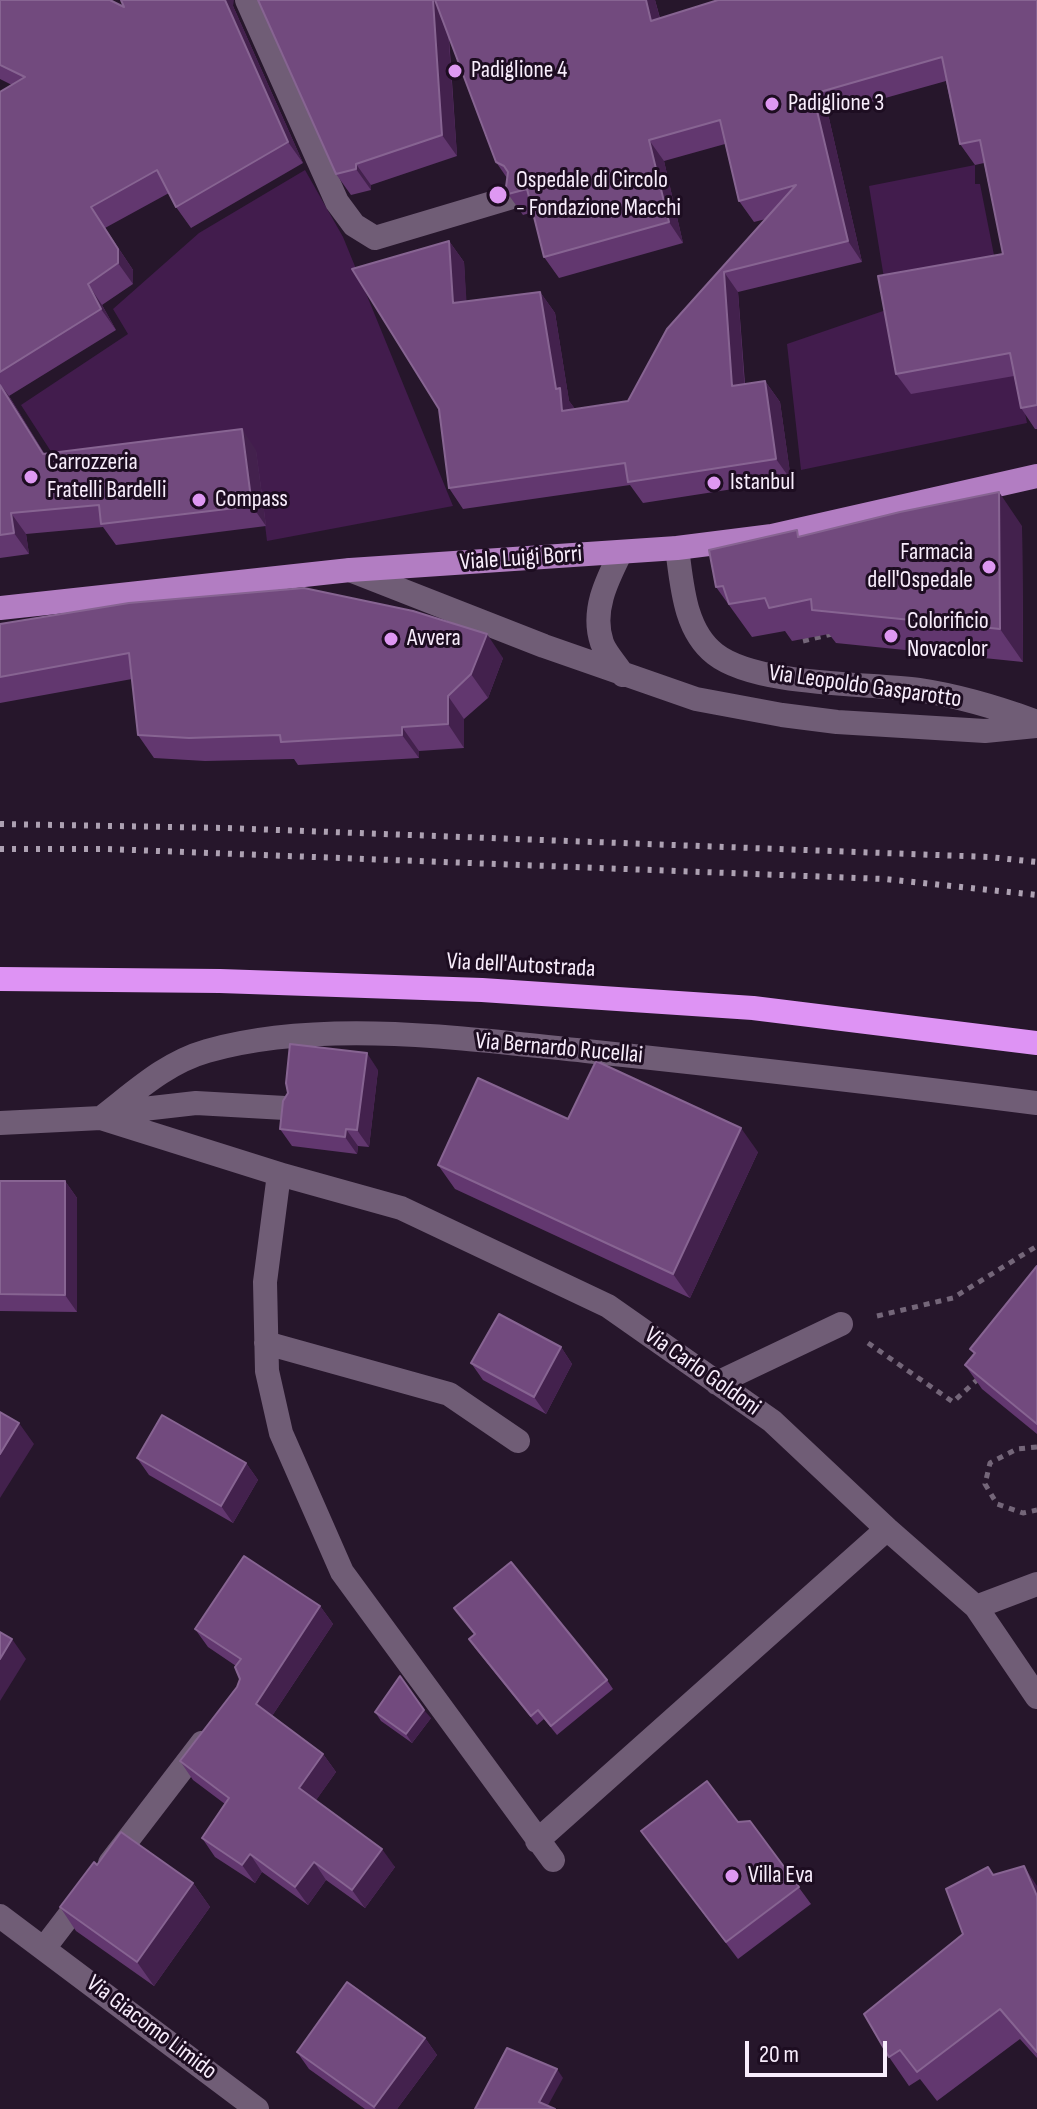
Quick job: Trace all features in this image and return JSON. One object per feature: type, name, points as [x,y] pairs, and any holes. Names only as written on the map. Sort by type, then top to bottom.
[{"type":"highway","name":"Via dell'Autostrada","points":[[0,979],[220,981],[482,990],[753,1008],[1037,1043]]},
{"type":"main road","name":"Viale Luigi Borri","points":[[0,608],[350,570],[677,548],[772,536],[1037,476]]},
{"type":"street","points":[[247,0],[337,202],[354,225],[375,238],[509,198]]},
{"type":"street","name":"Via Leopoldo Gasparotto","points":[[677,548],[689,615],[699,637],[715,654],[739,667],[765,675],[921,690],[995,707],[1037,724]]},
{"type":"street","points":[[621,552],[603,591],[598,620],[602,645],[623,675]]},
{"type":"street","name":"Via Leopoldo Gasparotto","points":[[350,570],[623,675],[696,699],[810,719],[985,731],[1037,724]]},
{"type":"street","name":"Via Bernardo Rucellai","points":[[104,1115],[165,1068],[207,1051],[291,1035],[391,1035],[496,1042],[809,1074],[1037,1103]]},
{"type":"street","points":[[104,1115],[196,1103],[285,1108]]},
{"type":"street","name":"Via Carlo Goldoni","points":[[0,1123],[104,1115],[279,1174],[401,1208],[608,1306],[772,1421],[976,1607],[1037,1697]]},
{"type":"street","points":[[279,1174],[265,1282],[267,1371],[281,1433],[342,1572],[545,1850],[887,1529]]},
{"type":"street","points":[[717,1383],[841,1324]]},
{"type":"street","points":[[266,1343],[449,1394],[518,1441]]},
{"type":"street","points":[[976,1607],[1037,1584]]},
{"type":"street","points":[[45,1947],[221,1719]]},
{"type":"street","name":"Via Giacomo Limido","points":[[0,1916],[257,2109]]},
{"type":"path","points":[[794,643],[832,634],[830,620]]},
{"type":"path","points":[[841,1324],[953,1298],[1037,1246]]},
{"type":"path","points":[[841,1324],[953,1402],[978,1379]]},
{"type":"path","points":[[1037,1447],[1017,1449],[990,1463],[985,1484],[997,1504],[1023,1513],[1037,1510]]},
{"type":"shaded area","points":[[975,165],[975,184],[980,184],[1027,423],[801,470],[787,344],[889,309],[869,186]]},
{"type":"shaded area","points":[[305,170],[343,237],[453,506],[267,541],[256,450],[70,481],[21,405],[128,334],[113,309],[199,233]]},
{"type":"building","points":[[0,0],[110,0],[124,7],[121,0],[225,0],[288,142],[176,207],[157,170],[91,207],[118,249],[118,263],[88,284],[101,309],[0,372],[0,92],[25,77],[0,65]]},
{"type":"building","points":[[258,0],[433,0],[442,135],[356,164],[356,169],[336,174]]},
{"type":"building","points":[[435,0],[646,0],[651,21],[718,0],[1037,0],[1037,405],[1021,408],[1010,353],[896,374],[878,276],[1003,254],[980,140],[960,144],[942,57],[813,94],[848,241],[724,272],[732,386],[765,381],[776,459],[628,482],[625,463],[449,488],[439,409],[352,269],[449,241],[453,303],[540,292],[562,411],[628,401],[667,329],[796,185],[739,201],[720,120],[649,140],[669,222],[544,257],[527,189],[508,194],[508,172],[496,162]]},
{"type":"building","points":[[0,385],[43,454],[242,429],[252,506],[101,524],[99,505],[11,513],[14,533],[0,535]]},
{"type":"building","points":[[999,492],[1000,629],[812,610],[811,599],[769,608],[765,598],[729,604],[723,586],[716,587],[709,550],[797,530],[798,537]]},
{"type":"building","points":[[304,588],[413,611],[487,634],[471,674],[448,696],[448,724],[402,727],[402,735],[281,742],[280,735],[189,738],[138,735],[129,653],[0,677],[0,624],[129,603]]},
{"type":"building","points":[[290,1044],[367,1053],[357,1130],[346,1129],[345,1137],[280,1129],[283,1101],[288,1093],[286,1083]]},
{"type":"building","points":[[596,1061],[741,1128],[673,1274],[438,1165],[478,1078],[568,1119]]},
{"type":"building","points":[[0,1181],[65,1181],[65,1295],[0,1294]]},
{"type":"building","points":[[1037,1266],[1037,1424],[965,1365],[975,1353],[970,1349]]},
{"type":"building","points":[[499,1314],[561,1347],[534,1397],[471,1363]]},
{"type":"building","points":[[0,1412],[19,1423],[0,1454]]},
{"type":"building","points":[[162,1415],[246,1463],[221,1506],[137,1458]]},
{"type":"building","points":[[244,1556],[320,1606],[256,1704],[323,1754],[299,1788],[382,1849],[352,1890],[314,1862],[295,1887],[250,1854],[242,1865],[202,1838],[229,1798],[180,1761],[237,1687],[240,1679],[235,1667],[241,1659],[195,1629]]},
{"type":"building","points":[[511,1562],[607,1680],[551,1726],[538,1710],[531,1716],[469,1639],[475,1634],[454,1608]]},
{"type":"building","points":[[0,1632],[12,1639],[0,1659]]},
{"type":"building","points":[[400,1676],[424,1710],[406,1734],[375,1712]]},
{"type":"building","name":"Villa Eva","points":[[707,1781],[738,1822],[750,1821],[799,1887],[726,1942],[641,1831]]},
{"type":"building","points":[[121,1832],[193,1883],[137,1962],[60,1907]]},
{"type":"building","points":[[1024,1866],[1037,1896],[1037,2052],[1000,2009],[917,2072],[900,2050],[889,2057],[864,2014],[963,1934],[946,1889],[988,1867],[993,1875]]},
{"type":"building","points":[[347,1982],[425,2038],[374,2107],[297,2052]]},
{"type":"building","points":[[507,2048],[557,2069],[539,2102],[555,2109],[475,2109]]},
{"type":"railway","points":[[0,824],[226,828],[989,857],[1037,862]]},
{"type":"railway","points":[[0,849],[107,849],[884,879],[1037,895]]},
{"type":"place","name":"Padiglione 4","points":[[455,71]]},
{"type":"place","name":"Padiglione 3","points":[[772,104]]},
{"type":"place","name":"Ospedale di Circolo - Fondazione Macchi","points":[[498,195]]},
{"type":"place","name":"Carrozzeria Fratelli Bardelli","points":[[31,477]]},
{"type":"place","name":"Istanbul","points":[[714,483]]},
{"type":"place","name":"Compass","points":[[199,500]]},
{"type":"place","name":"Farmacia dell'Ospedale","points":[[989,567]]},
{"type":"place","name":"Colorificio Novacolor","points":[[891,636]]},
{"type":"place","name":"Avvera","points":[[391,639]]},
{"type":"place","name":"Villa Eva","points":[[732,1876]]}]
